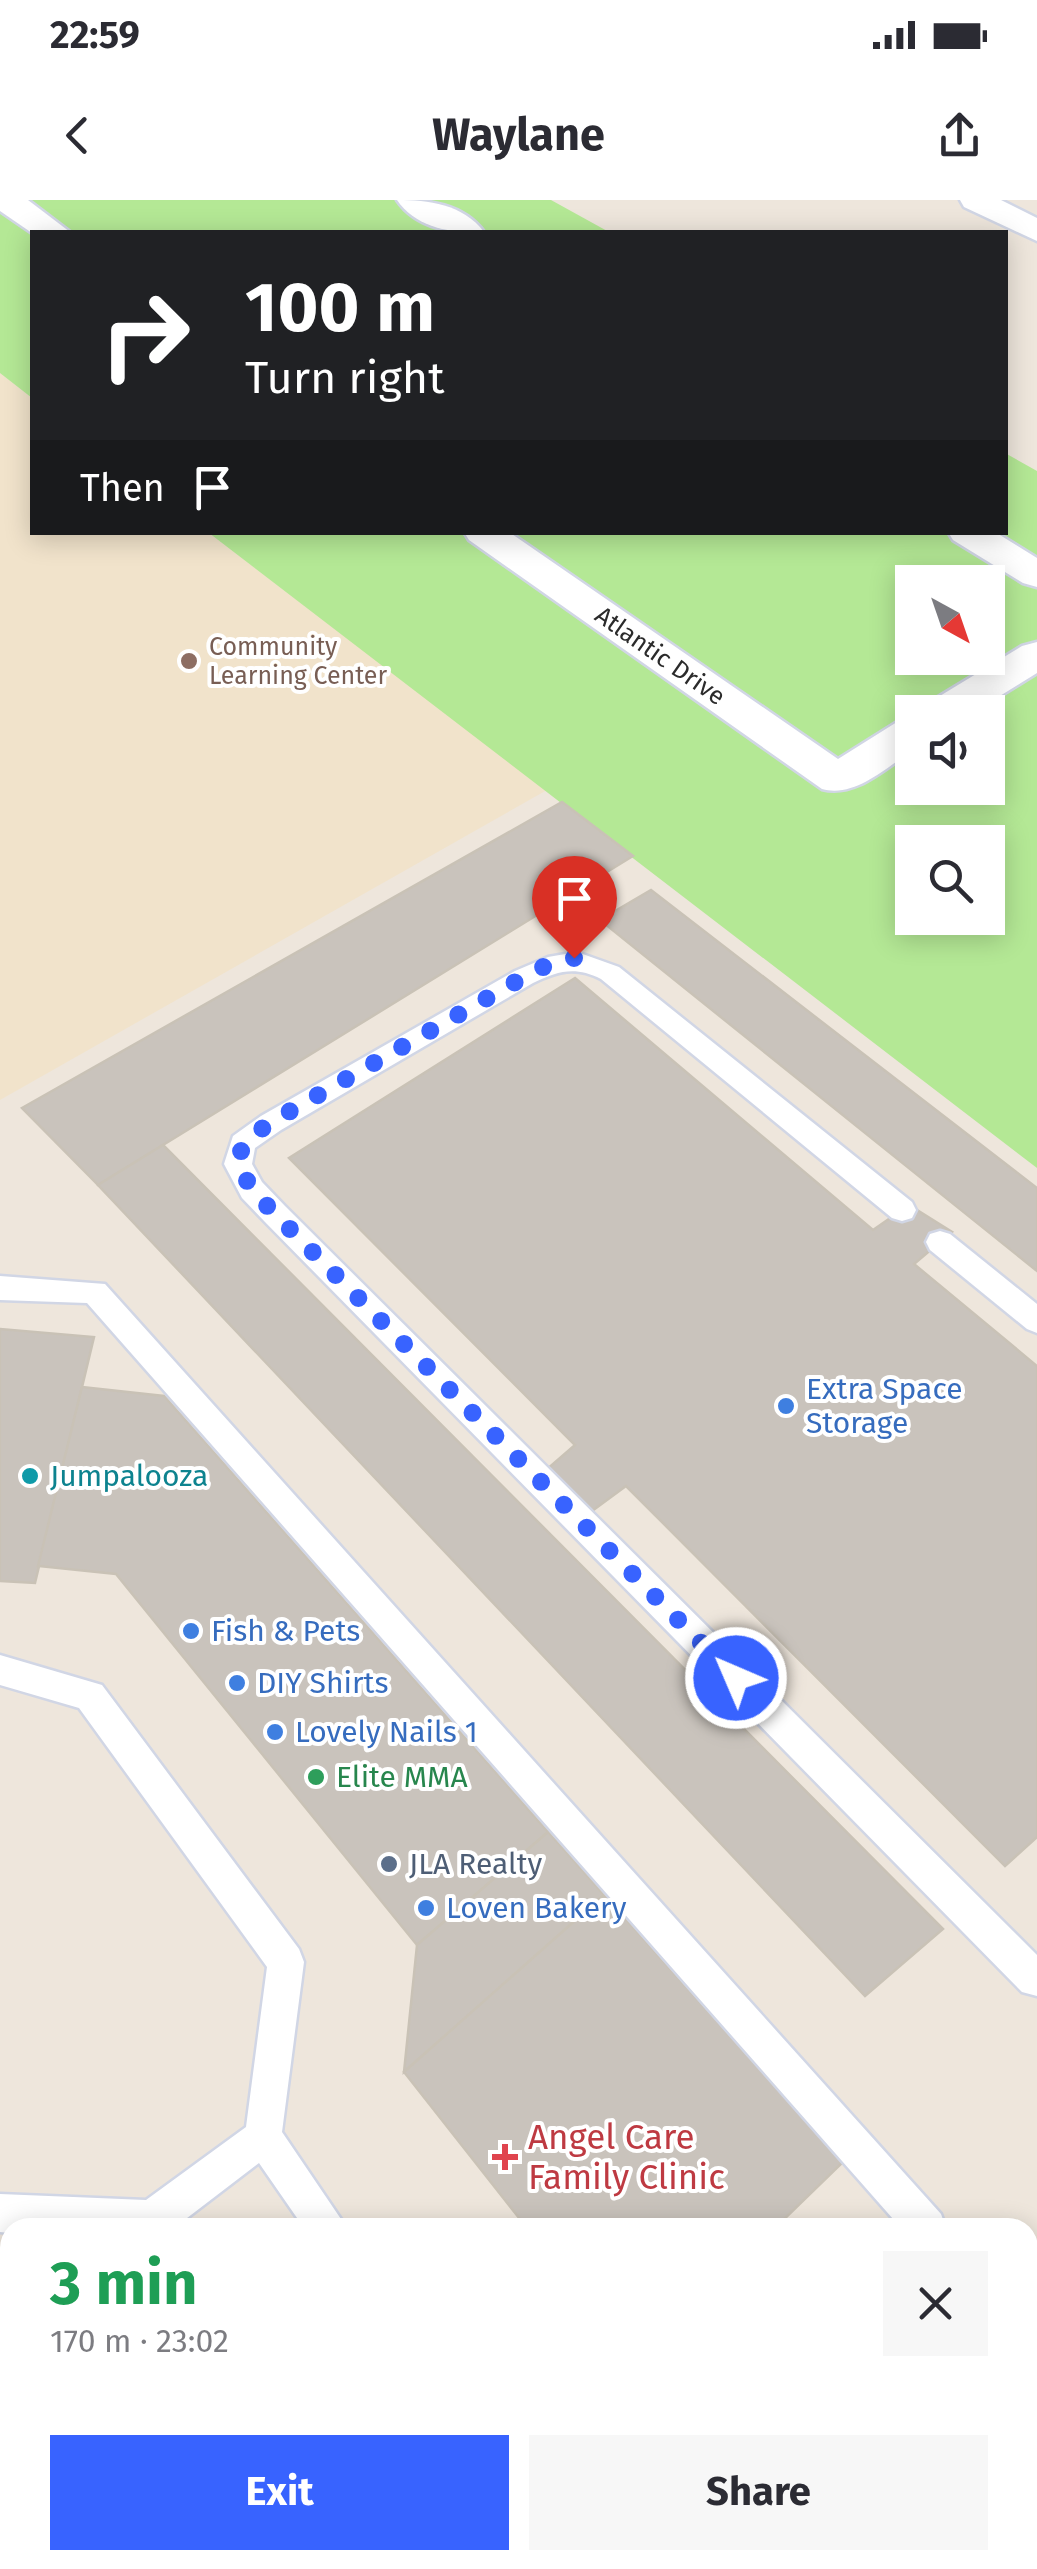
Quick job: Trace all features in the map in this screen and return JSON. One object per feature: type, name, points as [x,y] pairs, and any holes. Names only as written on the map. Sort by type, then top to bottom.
[{"type":"street","points":[[6,200],[50,230]]},
{"type":"street","points":[[413,200],[464,230]]},
{"type":"street","points":[[976,200],[1037,231]]},
{"type":"street","name":"Atlantic Drive","points":[[487,535],[837,779],[895,743]]},
{"type":"street","points":[[972,535],[1037,575]]},
{"type":"street","points":[[972,695],[1037,655]]},
{"type":"lane","points":[[902,1210],[610,972],[574,958],[551,963],[524,977],[271,1122],[243,1143],[238,1164],[252,1190],[275,1214],[1036,1979]]},
{"type":"lane","points":[[940,1242],[1037,1321]]},
{"type":"lane","points":[[0,1288],[95,1292],[918,2218]]},
{"type":"lane","points":[[0,1670],[90,1696],[286,1962],[263,2136],[321,2218]]},
{"type":"lane","points":[[154,2218],[263,2136]]},
{"type":"lane","points":[[0,2213],[66,2218]]},
{"type":"shaded area","name":"Community Learning Center","points":[[0,373],[30,396],[30,535],[212,535],[547,790],[0,1100]]},
{"type":"green space","points":[[0,200],[551,200],[605,230],[30,230],[30,396],[0,373]]},
{"type":"green space","points":[[1008,455],[1037,471],[1037,1168],[212,535],[1008,535]]},
{"type":"building","points":[[562,802],[633,856],[98,1185],[22,1108]]},
{"type":"building","points":[[651,890],[1037,1188],[1037,1271],[600,920]]},
{"type":"building","name":"Extra Space Storage","points":[[575,978],[873,1230],[909,1205],[952,1232],[914,1264],[1037,1366],[1037,1837],[1005,1866],[626,1486],[584,1517],[538,1477],[575,1445],[289,1158]]},
{"type":"building","points":[[163,1145],[943,1929],[865,1996],[98,1185]]},
{"type":"building","name":"Jumpalooza","points":[[0,1329],[94,1337],[35,1583],[0,1581]]},
{"type":"building","points":[[82,1387],[164,1396],[548,1832],[417,1945],[116,1574],[38,1566]]},
{"type":"building","points":[[548,1832],[604,1895],[404,2072],[417,1945]]},
{"type":"building","points":[[604,1895],[843,2162],[785,2218],[519,2218],[404,2072]]},
{"type":"place","name":"Community Learning Center","points":[[189,661]]},
{"type":"place","name":"Extra Space Storage","points":[[786,1406]]},
{"type":"place","name":"Jumpalooza","points":[[30,1476]]},
{"type":"place","name":"Fish & Pets","points":[[191,1631]]},
{"type":"place","name":"DIY Shirts","points":[[237,1683]]},
{"type":"place","name":"Lovely Nails 1","points":[[275,1732]]},
{"type":"place","name":"Elite MMA","points":[[316,1777]]},
{"type":"place","name":"JLA Realty","points":[[389,1864]]},
{"type":"place","name":"Loven Bakery","points":[[426,1908]]},
{"type":"place","name":"Angel Care Family Clinic","points":[[505,2157]]},
{"type":"route","points":[[574,958],[551,963],[524,977],[271,1122],[243,1143],[238,1164],[252,1190],[275,1214],[736,1678]]}]
